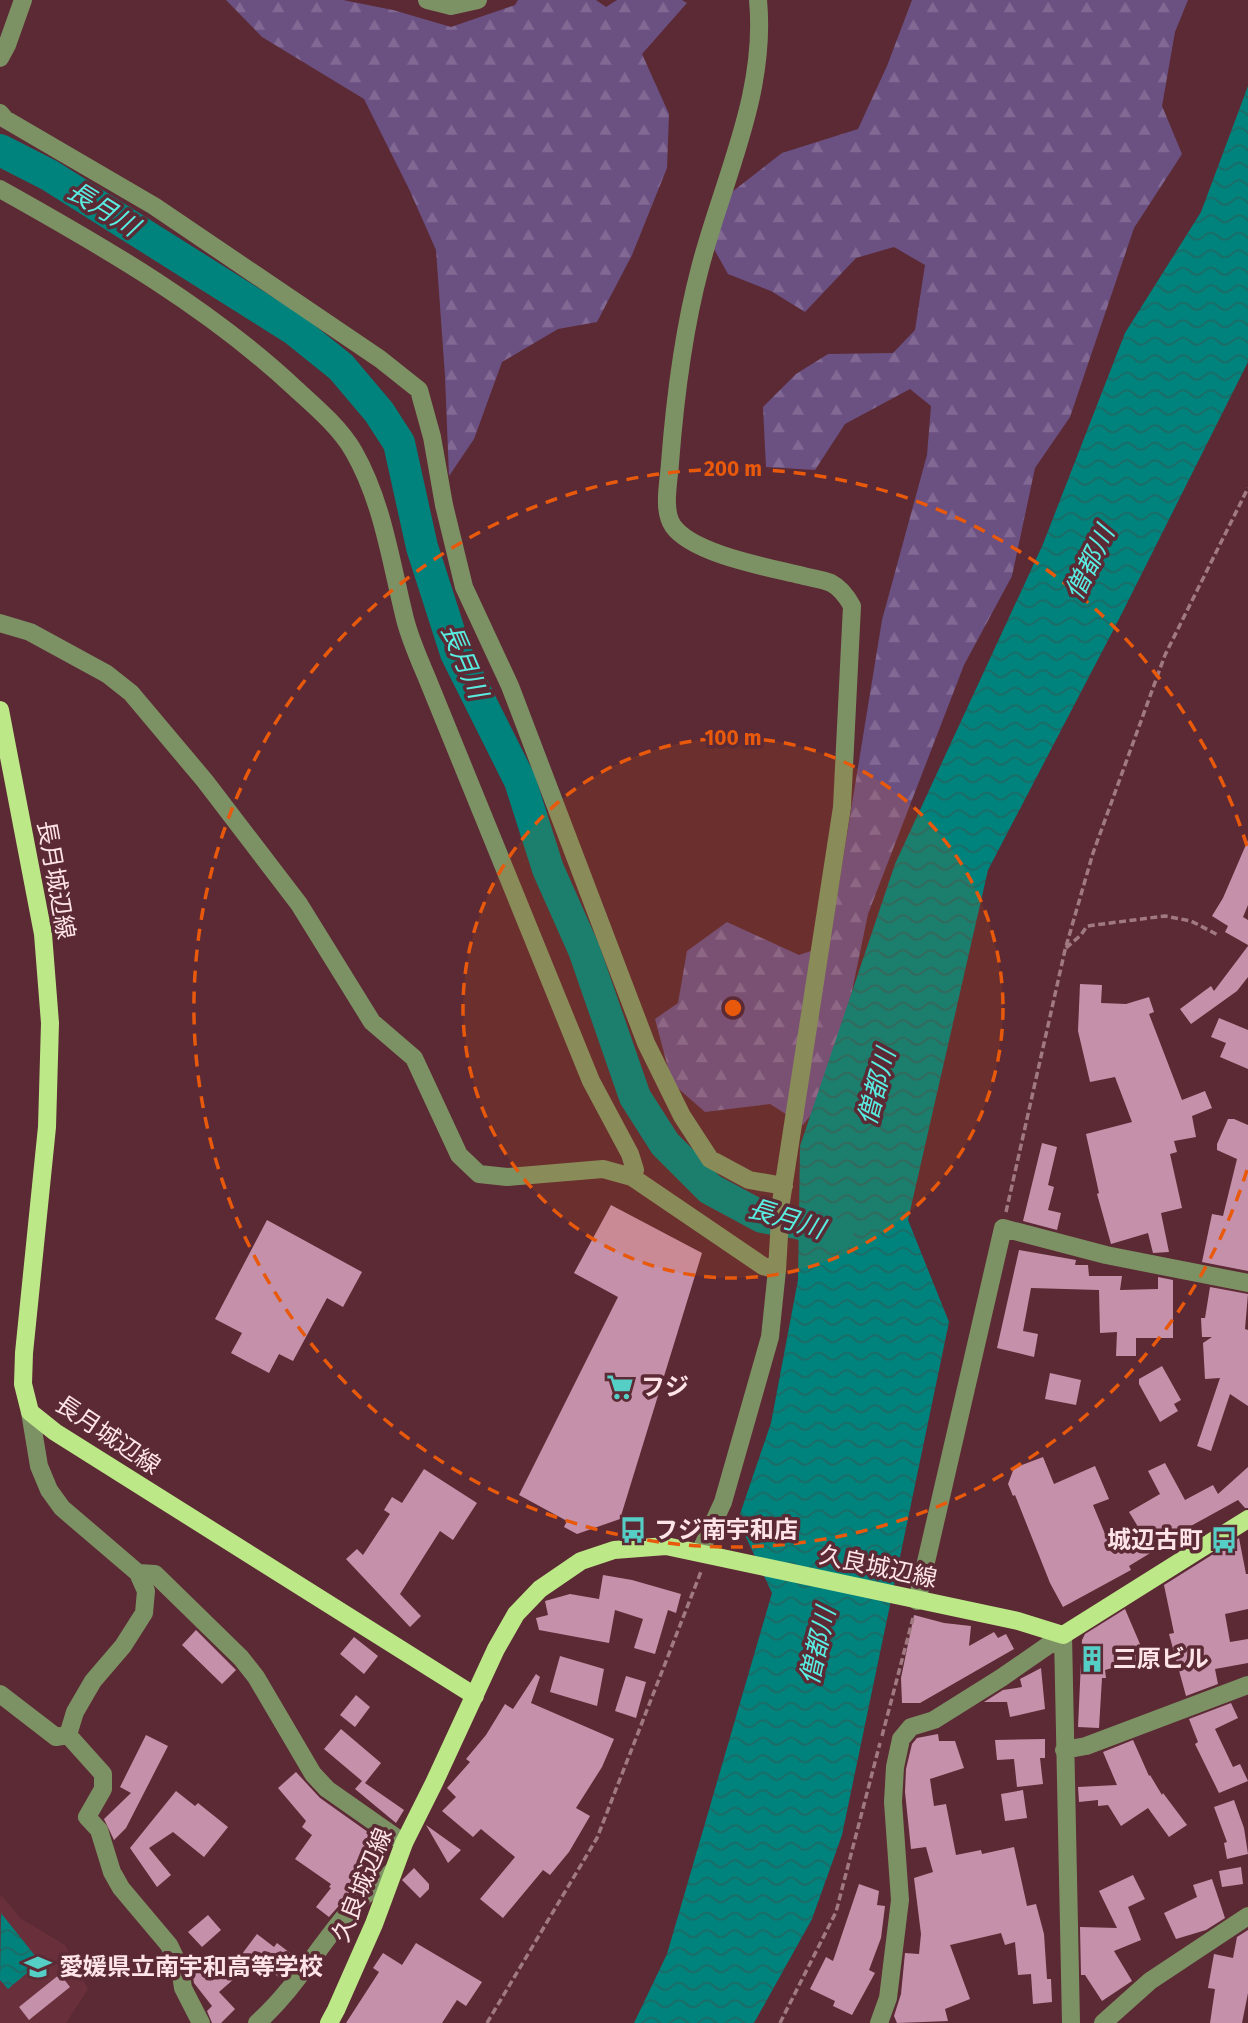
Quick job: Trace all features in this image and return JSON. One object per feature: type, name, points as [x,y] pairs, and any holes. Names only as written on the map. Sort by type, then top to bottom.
[{"type":"main road","name":"長月城辺線","points":[[0,710],[43,934],[50,1023],[47,1127],[23,1353],[23,1384],[30,1412],[55,1432],[475,1696]]},
{"type":"main road","points":[[1063,1635],[1248,1519]]},
{"type":"main road","name":"久良城辺線","points":[[328,2023],[368,1936],[404,1843],[496,1649],[516,1614],[540,1589],[581,1561],[614,1550],[666,1546],[1018,1621],[1063,1635]]},
{"type":"street","points":[[0,58],[23,0]]},
{"type":"street","points":[[427,0],[451,6],[478,0]]},
{"type":"street","points":[[707,1554],[770,1337],[783,1194],[842,807],[852,607],[846,595],[832,583],[746,562],[696,544],[673,525],[667,504],[673,424],[686,327],[700,267],[751,102],[761,30],[758,0]]},
{"type":"street","points":[[0,113],[5,119],[166,214],[380,359],[419,390],[432,437],[444,505],[464,587],[510,686],[646,1043],[681,1116],[710,1159],[783,1194]]},
{"type":"street","points":[[0,189],[67,226],[198,309],[265,360],[320,411],[354,450],[375,497],[406,622],[427,678],[591,1081],[630,1154],[635,1170],[632,1177]]},
{"type":"street","points":[[0,623],[30,632],[107,674],[131,693],[205,781],[299,904],[372,1022],[414,1058],[458,1155],[478,1174],[507,1177],[603,1168],[632,1177],[763,1266],[778,1265]]},
{"type":"street","points":[[912,1599],[1003,1228],[1106,1255],[1248,1283]]},
{"type":"street","points":[[30,1412],[39,1466],[49,1490],[62,1508],[138,1573],[146,1591],[144,1613],[123,1646],[93,1681],[75,1712],[68,1735]]},
{"type":"street","points":[[138,1573],[155,1574],[241,1658],[257,1677],[313,1774],[327,1788],[404,1843]]},
{"type":"street","points":[[1063,1635],[1071,2023]]},
{"type":"street","points":[[879,2023],[888,1998],[900,1900],[893,1802],[895,1767],[901,1738],[911,1727],[934,1720],[1002,1678],[1063,1635]]},
{"type":"street","points":[[1064,1750],[1086,1746],[1248,1689]]},
{"type":"street","points":[[0,1694],[56,1737],[68,1735]]},
{"type":"street","points":[[68,1735],[103,1774],[103,1789],[87,1817],[99,1830],[112,1872],[121,1888],[169,1945],[180,1968],[183,1987],[201,2023]]},
{"type":"street","points":[[257,2023],[301,1976],[345,1916],[365,1894],[393,1871]]},
{"type":"street","points":[[1103,2023],[1150,1981],[1248,1916]]},
{"type":"path","points":[[1003,1228],[1065,950],[1093,853],[1130,744],[1165,655],[1248,488]]},
{"type":"path","points":[[1065,950],[1082,935],[1087,926],[1165,916],[1191,921],[1218,935]]},
{"type":"path","points":[[487,2023],[597,1838],[707,1554]]},
{"type":"path","points":[[780,2023],[836,1912],[912,1599]]},
{"type":"shaded area","name":"愛媛県立南宇和高等学校","points":[[2,1896],[20,1918],[65,1945],[88,1989],[66,2023],[0,2023]]},
{"type":"green space","points":[[226,0],[343,0],[393,10],[451,27],[515,5],[518,0],[596,0],[606,7],[617,0],[682,0],[687,3],[642,54],[669,114],[667,168],[632,255],[597,322],[558,329],[502,362],[474,439],[449,476],[436,250],[409,189],[364,99],[262,37]]},
{"type":"green space","points":[[912,0],[1188,0],[1175,32],[1162,106],[1182,154],[1134,228],[1070,417],[1035,468],[1012,576],[964,665],[868,914],[837,1063],[818,1106],[803,1125],[770,1104],[705,1112],[672,1083],[655,1019],[678,1003],[687,951],[727,922],[799,955],[829,945],[882,620],[927,455],[931,406],[910,389],[845,424],[815,470],[766,467],[763,407],[796,374],[828,354],[893,353],[915,330],[925,265],[894,247],[856,258],[805,312],[771,291],[728,274],[714,249],[728,195],[782,153],[858,129],[887,66]]},
{"type":"water","name":"僧都川","points":[[1248,86],[1248,362],[1117,623],[988,870],[908,1220],[949,1322],[842,1835],[812,1919],[754,2023],[634,2023],[667,1954],[772,1593],[738,1520],[771,1423],[798,1280],[800,1146],[895,864],[1043,544],[1125,333],[1201,212]]},
{"type":"water","points":[[1,1913],[40,1962],[8,1989],[0,1980]]},
{"type":"building","points":[[1248,840],[1248,905],[1243,917],[1248,920],[1248,945],[1225,932],[1228,926],[1212,916],[1223,898]]},
{"type":"building","points":[[1248,946],[1248,977],[1237,991],[1191,1024],[1180,1009],[1211,986],[1214,991]]},
{"type":"building","points":[[1080,984],[1102,985],[1101,1003],[1126,1004],[1149,997],[1154,1012],[1149,1014],[1182,1100],[1205,1091],[1212,1108],[1192,1116],[1196,1137],[1174,1141],[1177,1152],[1170,1154],[1182,1208],[1161,1213],[1169,1252],[1153,1253],[1148,1233],[1111,1244],[1097,1194],[1099,1193],[1086,1134],[1132,1122],[1115,1077],[1090,1082],[1078,1031]]},
{"type":"building","points":[[1219,1018],[1248,1030],[1248,1069],[1220,1057],[1226,1043],[1211,1037]]},
{"type":"building","points":[[1228,1119],[1248,1125],[1248,1271],[1202,1262],[1212,1214],[1223,1216],[1237,1159],[1217,1150]]},
{"type":"building","points":[[1042,1143],[1057,1147],[1048,1185],[1054,1187],[1048,1210],[1061,1213],[1057,1230],[1023,1221]]},
{"type":"building","points":[[611,1205],[702,1253],[620,1519],[577,1534],[564,1527],[567,1521],[519,1495],[618,1297],[574,1273]]},
{"type":"building","points":[[267,1220],[362,1272],[343,1307],[327,1298],[293,1361],[279,1354],[269,1373],[231,1353],[242,1333],[215,1319]]},
{"type":"building","points":[[1019,1250],[1076,1260],[1075,1265],[1088,1265],[1089,1276],[1122,1276],[1120,1290],[1158,1289],[1158,1277],[1173,1280],[1173,1338],[1136,1338],[1136,1356],[1116,1356],[1117,1332],[1100,1333],[1099,1290],[1031,1288],[1023,1331],[1038,1334],[1034,1357],[997,1348]]},
{"type":"building","points":[[1210,1287],[1248,1294],[1245,1329],[1248,1330],[1248,1406],[1230,1394],[1211,1451],[1197,1446],[1220,1378],[1205,1379],[1203,1343],[1212,1337],[1202,1337],[1201,1318],[1205,1318]]},
{"type":"building","points":[[1162,1366],[1181,1400],[1174,1404],[1178,1411],[1160,1422],[1139,1384],[1139,1379]]},
{"type":"building","points":[[1050,1373],[1081,1380],[1076,1405],[1045,1399]]},
{"type":"building","points":[[1043,1457],[1054,1484],[1095,1466],[1109,1499],[1093,1505],[1110,1546],[1140,1530],[1129,1512],[1160,1494],[1148,1471],[1165,1463],[1185,1500],[1213,1485],[1218,1494],[1248,1467],[1248,1508],[1238,1500],[1169,1538],[1170,1541],[1129,1566],[1131,1570],[1063,1607],[1008,1484],[1014,1468]]},
{"type":"building","points":[[424,1469],[477,1503],[453,1540],[440,1531],[400,1594],[421,1616],[410,1627],[346,1559],[357,1549],[363,1555],[390,1514],[384,1510],[392,1497],[402,1503]]},
{"type":"building","points":[[1239,1538],[1248,1574],[1248,1609],[1225,1614],[1230,1642],[1248,1639],[1248,1663],[1215,1669],[1218,1684],[1186,1696],[1169,1634],[1174,1633],[1164,1585]]},
{"type":"building","points":[[603,1575],[681,1594],[676,1613],[668,1610],[655,1654],[634,1648],[643,1619],[615,1610],[609,1643],[539,1630],[536,1618],[548,1615],[545,1601],[570,1594],[599,1599]]},
{"type":"building","points":[[1125,1609],[1146,1658],[1105,1670],[1106,1678],[1102,1678],[1099,1728],[1078,1727],[1082,1640],[1085,1634]]},
{"type":"building","points":[[914,1615],[944,1623],[971,1626],[969,1646],[994,1632],[998,1638],[1006,1634],[1014,1649],[920,1703],[902,1703],[901,1678]]},
{"type":"building","points":[[196,1630],[236,1670],[222,1684],[182,1645]]},
{"type":"building","points":[[354,1637],[378,1656],[364,1674],[340,1654]]},
{"type":"building","points":[[560,1656],[604,1669],[597,1706],[550,1692]]},
{"type":"building","points":[[1041,1668],[1045,1709],[1010,1717],[1007,1702],[984,1702],[1003,1690],[1022,1687],[1020,1679]]},
{"type":"building","points":[[536,1674],[540,1677],[531,1703],[614,1739],[602,1767],[576,1808],[590,1816],[569,1852],[550,1875],[543,1870],[503,1918],[480,1899],[515,1857],[481,1829],[473,1837],[442,1811],[456,1797],[447,1788],[470,1762],[466,1759],[486,1735],[505,1704],[513,1709]]},
{"type":"building","points":[[626,1676],[646,1682],[636,1718],[615,1711]]},
{"type":"building","points":[[356,1695],[370,1707],[355,1727],[340,1715]]},
{"type":"building","points":[[1231,1703],[1238,1718],[1215,1729],[1233,1767],[1240,1764],[1248,1781],[1219,1793],[1195,1744],[1198,1742],[1189,1719]]},
{"type":"building","points":[[341,1729],[381,1763],[365,1783],[404,1810],[396,1823],[355,1789],[362,1781],[324,1749]]},
{"type":"building","points":[[938,1734],[939,1741],[955,1741],[964,1768],[930,1779],[934,1806],[946,1804],[956,1855],[981,1850],[982,1854],[1014,1847],[1027,1906],[1036,1904],[1044,1934],[1047,1979],[1051,1979],[1052,2002],[1033,2004],[1031,1974],[1018,1975],[1015,1942],[1005,1945],[1001,1933],[950,1945],[970,1999],[945,2009],[948,2021],[897,2023],[894,2016],[901,1994],[905,1953],[919,1954],[921,1934],[914,1878],[933,1872],[926,1847],[911,1849],[905,1792],[906,1769],[912,1744],[917,1738]]},
{"type":"building","points":[[146,1735],[168,1746],[126,1828],[114,1840],[104,1819],[131,1793],[120,1787]]},
{"type":"building","points":[[1045,1739],[1045,1758],[1040,1758],[1043,1784],[1017,1787],[1014,1759],[997,1760],[995,1740]]},
{"type":"building","points":[[1133,1740],[1149,1776],[1187,1825],[1169,1837],[1148,1808],[1121,1826],[1108,1805],[1098,1806],[1098,1800],[1079,1802],[1078,1787],[1117,1785],[1103,1752]]},
{"type":"building","points":[[296,1772],[320,1798],[382,1842],[349,1891],[351,1892],[329,1917],[316,1907],[331,1888],[331,1884],[295,1859],[312,1835],[302,1827],[306,1821],[278,1788]]},
{"type":"building","points":[[1023,1790],[1027,1818],[1005,1821],[1001,1794]]},
{"type":"building","points":[[176,1791],[195,1806],[198,1803],[228,1827],[204,1857],[173,1832],[149,1848],[171,1875],[157,1887],[130,1848]]},
{"type":"building","points":[[1234,1800],[1244,1828],[1248,1854],[1227,1859],[1224,1843],[1227,1842],[1214,1807]]},
{"type":"building","points":[[426,1825],[461,1850],[448,1863]]},
{"type":"building","points":[[1241,1867],[1243,1884],[1222,1887],[1219,1871]]},
{"type":"building","points":[[414,1868],[429,1884],[429,1889],[420,1898],[402,1880]]},
{"type":"building","points":[[1133,1875],[1145,1899],[1128,1907],[1141,1940],[1114,1951],[1132,1981],[1102,2001],[1085,1975],[1081,1975],[1080,1927],[1117,1928],[1099,1891]]},
{"type":"building","points":[[1212,1879],[1225,1918],[1206,1930],[1176,1939],[1164,1913],[1197,1897],[1193,1885]]},
{"type":"building","points":[[859,1884],[879,1891],[877,1905],[885,1906],[881,1938],[869,1970],[875,1973],[852,2015],[833,2006],[835,2001],[810,1989],[826,1957],[833,1961]]},
{"type":"building","points":[[208,1915],[221,1930],[202,1947],[188,1932]]},
{"type":"building","points":[[1248,1930],[1248,1993],[1242,2023],[1210,2023],[1215,1989],[1208,1988],[1214,1954],[1233,1958],[1237,1937]]},
{"type":"building","points":[[257,1934],[274,1947],[277,1943],[298,1959],[282,1980],[257,1959],[219,1992],[235,2009],[221,2023],[212,2023],[207,2011],[212,2006],[194,1983],[191,1965],[212,1958],[218,1975],[239,1958]]},
{"type":"building","points":[[416,1943],[482,1982],[466,2006],[457,2000],[442,2023],[346,2023],[379,1972],[373,1968],[383,1953],[402,1965]]},
{"type":"building","points":[[60,1974],[70,1987],[29,2020],[19,2007]]},
{"type":"waterway","name":"長月川","points":[[0,150],[49,175],[295,330],[341,367],[379,412],[399,443],[422,547],[456,653],[520,781],[548,869],[584,950],[635,1097],[665,1144],[710,1189],[762,1217],[797,1223],[838,1235]]},
{"type":"place","name":"フジ","points":[[620,1387]]},
{"type":"place","name":"フジ南宇和店","points":[[633,1530]]},
{"type":"place","name":"城辺古町","points":[[1224,1540]]},
{"type":"place","name":"三原ビル","points":[[1092,1659]]},
{"type":"place","name":"愛媛県立南宇和高等学校","points":[[38,1967]]}]
